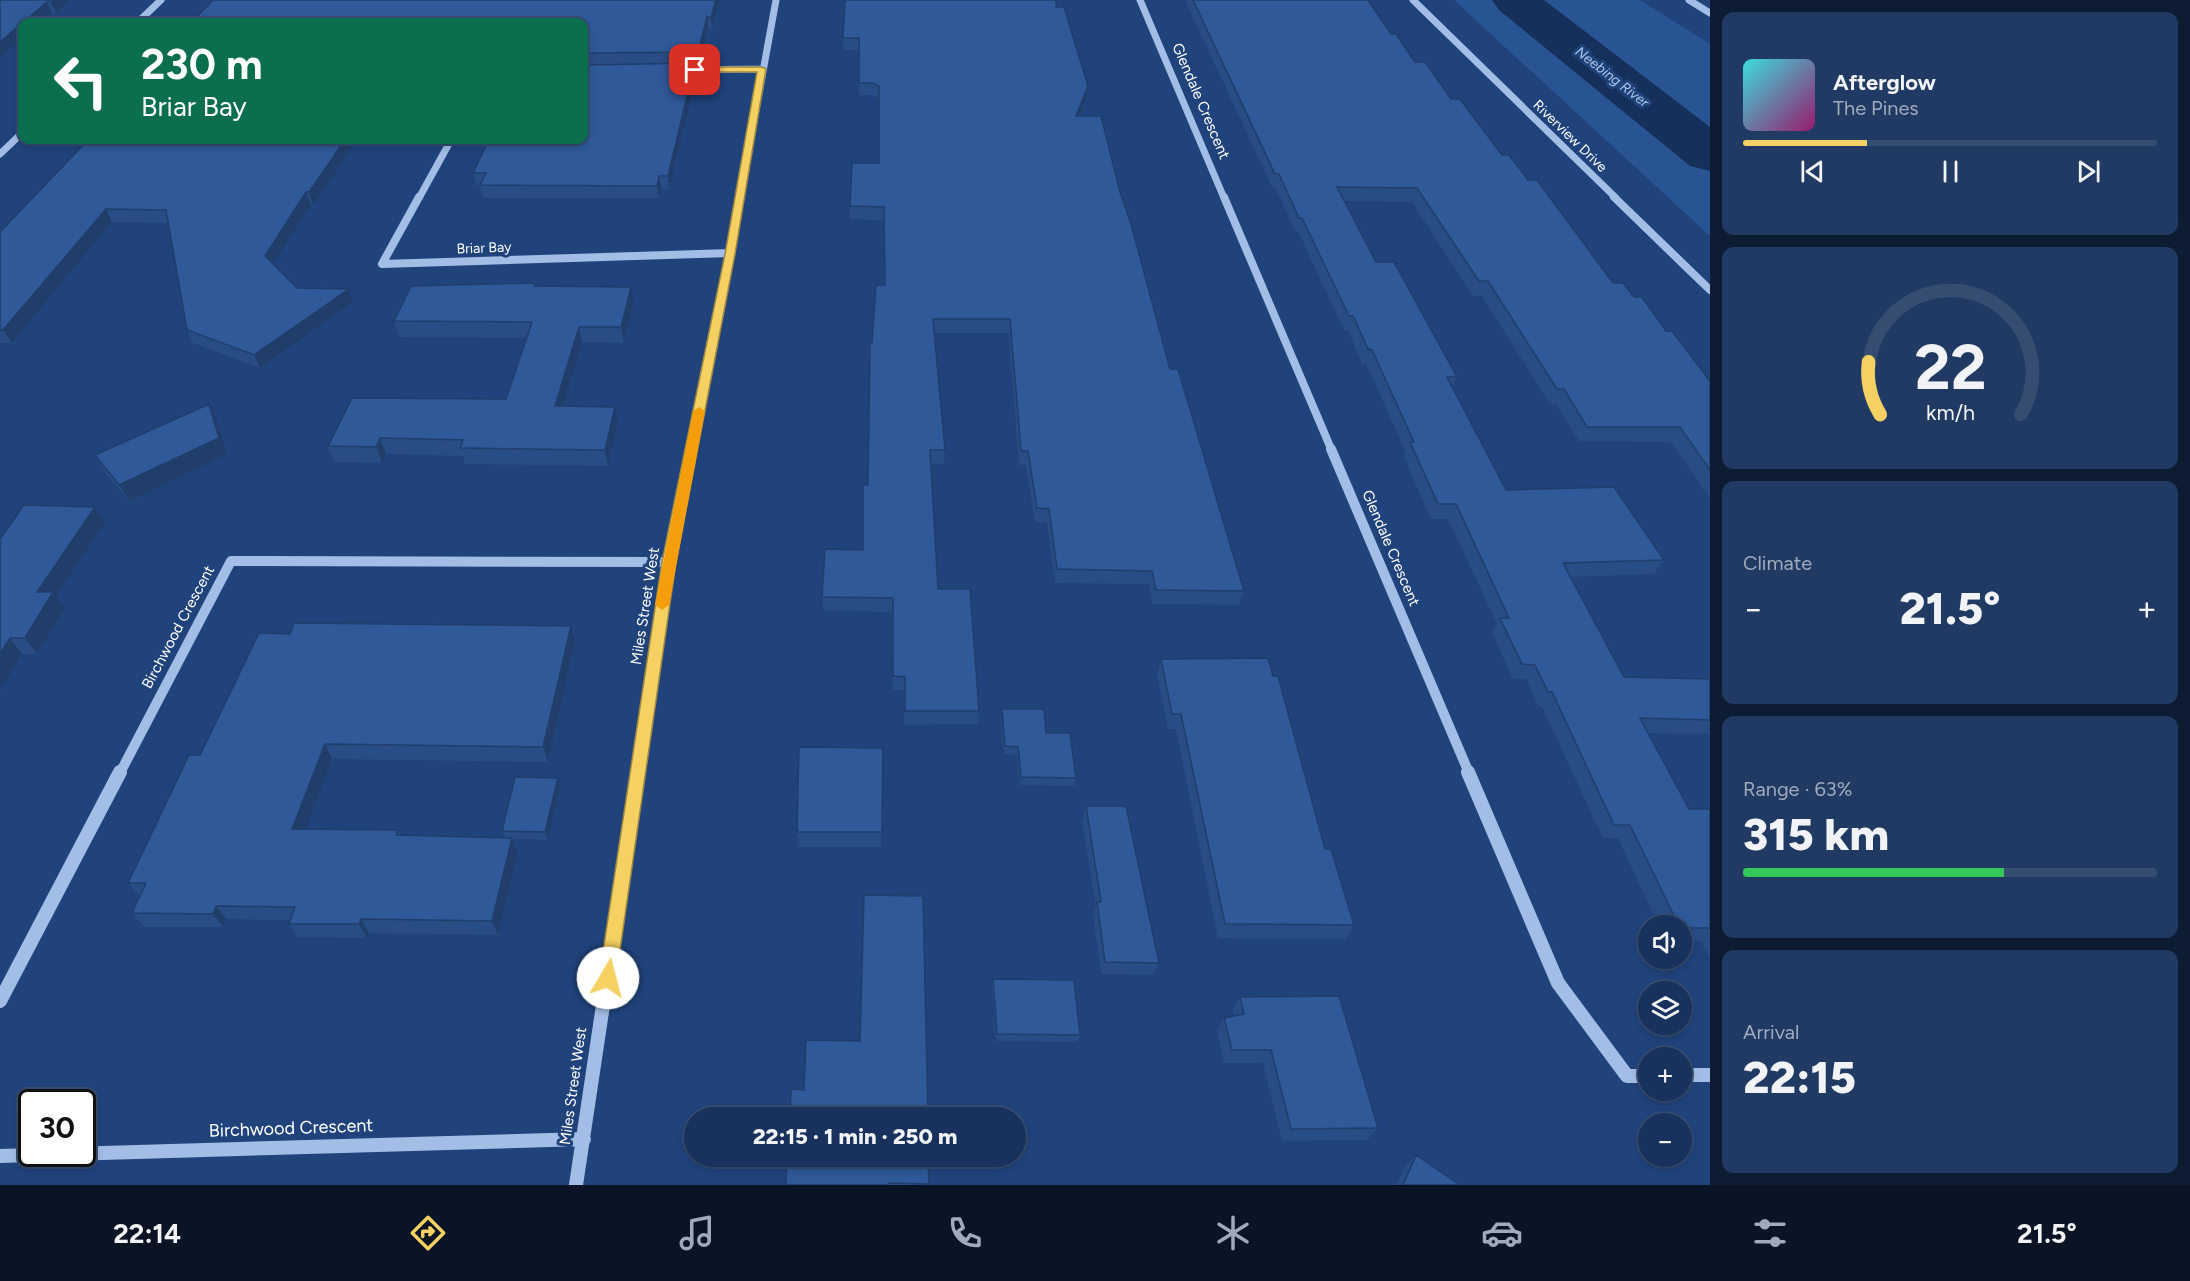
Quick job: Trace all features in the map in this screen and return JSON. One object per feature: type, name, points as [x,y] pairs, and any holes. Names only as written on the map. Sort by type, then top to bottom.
[{"type":"street","points":[[142,18],[161,0]]},
{"type":"street","name":"Miles Street West","points":[[576,1185],[669,562],[730,254],[776,0]]},
{"type":"street","name":"Glendale Crescent","points":[[1140,0],[1558,983],[1627,1076],[1638,1076]]},
{"type":"street","name":"Riverview Drive","points":[[1413,0],[1710,290]]},
{"type":"street","points":[[1689,0],[1710,13]]},
{"type":"street","points":[[679,70],[762,69]]},
{"type":"street","points":[[0,154],[18,137]]},
{"type":"street","name":"Briar Bay","points":[[449,144],[382,264],[730,254]]},
{"type":"street","name":"Birchwood Crescent","points":[[0,1001],[231,561],[669,562]]},
{"type":"street","points":[[1692,1076],[1710,1075]]},
{"type":"street","name":"Birchwood Crescent","points":[[0,1156],[584,1139]]},
{"type":"shaded area","points":[[1454,0],[1640,0],[1710,44],[1710,236]]},
{"type":"building","points":[[0,0],[54,0],[47,2],[28,18],[18,18],[18,27],[0,42]]},
{"type":"building","points":[[213,0],[716,0],[711,17],[707,17],[698,52],[588,53],[588,18],[196,18]]},
{"type":"building","points":[[845,0],[1056,0],[1056,7],[1064,7],[1088,86],[1076,116],[1101,116],[1170,369],[1178,369],[1244,591],[1156,590],[1152,571],[1057,569],[1049,509],[1037,508],[1028,451],[1021,451],[1010,319],[933,319],[945,450],[930,450],[938,589],[970,589],[979,711],[905,711],[905,677],[893,676],[893,598],[822,597],[825,549],[863,550],[863,485],[868,485],[870,343],[872,343],[876,285],[885,285],[884,207],[850,206],[852,163],[879,163],[879,86],[873,83],[859,83],[859,38],[843,38]]},
{"type":"building","points":[[1193,0],[1368,0],[1391,34],[1396,34],[1415,62],[1425,62],[1451,99],[1460,99],[1502,155],[1509,155],[1528,180],[1537,180],[1613,283],[1623,283],[1634,297],[1642,297],[1666,331],[1672,331],[1710,381],[1710,470],[1680,427],[1587,427],[1564,389],[1557,389],[1488,281],[1479,281],[1417,188],[1337,187],[1376,262],[1394,262],[1457,377],[1447,377],[1506,490],[1614,487],[1664,560],[1563,563],[1624,677],[1710,679],[1710,720],[1640,718],[1689,809],[1710,809],[1710,928],[1692,928],[1692,915],[1674,915],[1630,825],[1614,825],[1552,692],[1548,692],[1535,665],[1522,664],[1500,618],[1509,618],[1456,504],[1438,504],[1410,442],[1414,442],[1372,350],[1368,349],[1353,316],[1349,316],[1302,218],[1299,218],[1279,174],[1275,174]]},
{"type":"building","points":[[695,63],[668,176],[659,176],[657,186],[480,185],[486,173],[473,173],[487,144],[588,144],[588,65]]},
{"type":"building","points":[[84,144],[341,144],[309,192],[306,192],[265,256],[297,288],[349,289],[254,355],[187,330],[166,210],[106,209],[3,330],[0,330],[0,232]]},
{"type":"building","points":[[534,283],[534,286],[631,287],[621,327],[579,327],[555,406],[615,407],[605,450],[460,448],[463,440],[380,438],[376,447],[328,446],[352,398],[506,399],[532,322],[394,321],[411,286]]},
{"type":"building","points":[[209,404],[219,438],[119,485],[95,455]]},
{"type":"building","points":[[24,505],[95,507],[37,592],[53,592],[25,638],[10,638],[0,654],[0,539]]},
{"type":"building","points":[[294,623],[571,626],[543,747],[325,744],[292,829],[398,830],[396,835],[512,838],[492,921],[361,919],[359,924],[289,924],[295,907],[216,906],[213,914],[132,913],[146,883],[128,883],[189,755],[200,755],[259,633],[290,634]]},
{"type":"building","points":[[1268,658],[1273,676],[1278,676],[1325,849],[1331,849],[1354,925],[1225,924],[1181,714],[1172,714],[1161,659]]},
{"type":"building","points":[[1002,709],[1044,709],[1046,733],[1070,733],[1076,778],[1021,777],[1018,747],[1005,746]]},
{"type":"building","points":[[799,747],[883,748],[882,832],[797,832]]},
{"type":"building","points":[[515,777],[558,778],[545,832],[502,831]]},
{"type":"building","points":[[1086,806],[1126,806],[1159,963],[1105,962],[1097,902],[1101,902]]},
{"type":"building","points":[[864,895],[923,896],[928,1107],[790,1107],[791,1089],[804,1090],[806,1040],[860,1041]]},
{"type":"building","points":[[993,979],[1074,980],[1080,1035],[997,1034]]},
{"type":"building","points":[[1339,996],[1378,1128],[1291,1129],[1271,1050],[1232,1050],[1224,1018],[1244,1014],[1240,997]]},
{"type":"building","points":[[1416,1155],[1460,1185],[1403,1185]]},
{"type":"building","points":[[787,1167],[928,1167],[929,1184],[786,1185]]},
{"type":"waterway","name":"Neebing River","points":[[1515,0],[1710,154]]},
{"type":"slow traffic","points":[[662,605],[699,411]]},
{"type":"route","points":[[608,978],[669,562],[730,254],[762,69],[695,70]]}]
